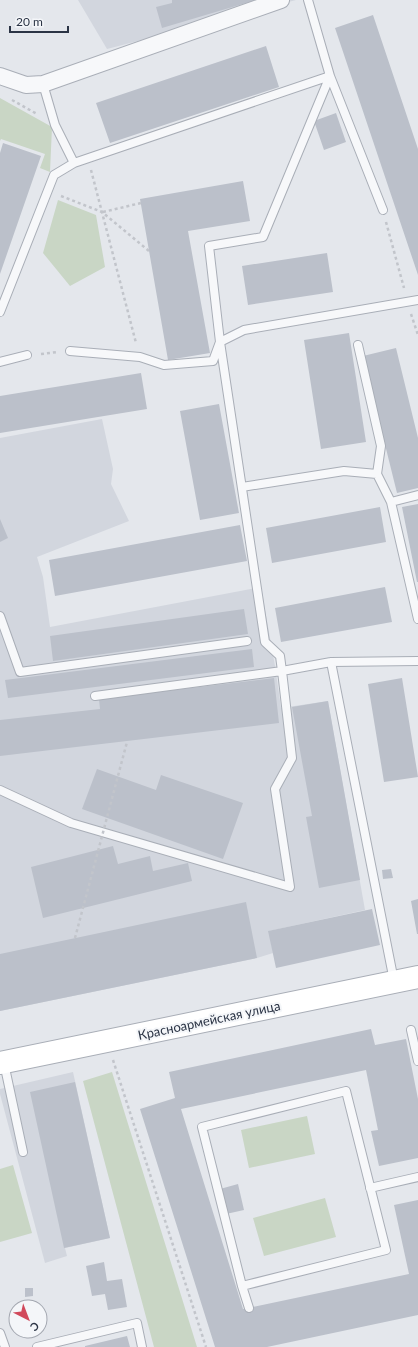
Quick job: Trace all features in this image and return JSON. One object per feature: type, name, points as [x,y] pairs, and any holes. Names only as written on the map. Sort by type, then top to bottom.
[{"type":"street","points":[[0,76],[26,85],[44,84],[281,0]]},
{"type":"street","name":"Красноармейская улица","points":[[2,1063],[418,977]]},
{"type":"lane","points":[[308,0],[330,76],[383,210]]},
{"type":"lane","points":[[0,312],[54,176],[74,163],[330,76]]},
{"type":"lane","points":[[0,790],[70,823],[290,886],[274,789],[292,758],[282,671],[280,656],[265,642],[220,342],[210,246],[263,237],[330,76]]},
{"type":"lane","points":[[44,84],[55,125],[74,163]]},
{"type":"lane","points":[[70,350],[140,357],[164,365],[213,360],[220,342],[244,330],[418,300]]},
{"type":"lane","points":[[358,345],[381,446],[378,474],[391,502],[418,619]]},
{"type":"lane","points":[[0,362],[27,356]]},
{"type":"lane","points":[[242,487],[344,471],[378,474]]},
{"type":"lane","points":[[391,502],[418,495]]},
{"type":"lane","points":[[0,616],[20,672],[247,641]]},
{"type":"lane","points":[[95,696],[282,671],[331,662],[418,661]]},
{"type":"lane","points":[[331,662],[394,982]]},
{"type":"lane","points":[[411,1030],[418,1061]]},
{"type":"lane","points":[[2,1063],[23,1152]]},
{"type":"lane","points":[[242,1286],[386,1250],[346,1090],[202,1127],[242,1286],[249,1308]]},
{"type":"lane","points":[[370,1188],[418,1177]]},
{"type":"lane","points":[[37,1347],[137,1323],[142,1347]]},
{"type":"lane","points":[[0,1333],[5,1347]]},
{"type":"path","points":[[8,98],[55,125]]},
{"type":"path","points":[[88,158],[140,357]]},
{"type":"path","points":[[48,191],[102,212],[149,251]]},
{"type":"path","points":[[102,212],[141,203]]},
{"type":"path","points":[[383,210],[407,302],[418,335]]},
{"type":"path","points":[[27,356],[70,350]]},
{"type":"path","points":[[76,938],[127,742]]},
{"type":"path","points":[[107,1041],[206,1347]]},
{"type":"shaded area","points":[[78,0],[296,0],[107,49]]},
{"type":"shaded area","points":[[102,419],[113,469],[111,484],[129,521],[37,557],[43,577],[50,627],[261,587],[281,708],[328,701],[365,910],[269,931],[273,953],[257,958],[0,1011],[0,438]]},
{"type":"shaded area","points":[[73,1072],[110,1238],[65,1248],[67,1256],[45,1263],[0,1094],[0,1089]]},
{"type":"green space","points":[[0,98],[52,127],[50,172],[40,168],[45,154],[1,139],[0,141]]},
{"type":"green space","points":[[58,200],[96,215],[105,267],[70,286],[43,253]]},
{"type":"green space","points":[[112,1072],[197,1347],[154,1347],[83,1081]]},
{"type":"green space","points":[[307,1116],[315,1154],[249,1168],[241,1130]]},
{"type":"green space","points":[[13,1165],[32,1233],[0,1242],[0,1169]]},
{"type":"green space","points":[[325,1198],[336,1237],[264,1256],[253,1218]]},
{"type":"building","points":[[172,0],[256,0],[162,28],[156,7],[172,3]]},
{"type":"building","points":[[373,15],[418,149],[418,275],[335,28]]},
{"type":"building","points":[[266,46],[279,87],[110,143],[96,103]]},
{"type":"building","points":[[336,113],[346,142],[324,150],[314,121]]},
{"type":"building","points":[[3,143],[41,156],[0,274],[0,153]]},
{"type":"building","points":[[243,181],[250,221],[188,231],[210,353],[168,360],[140,199]]},
{"type":"building","points":[[327,253],[333,292],[248,305],[242,266]]},
{"type":"building","points":[[349,333],[366,442],[321,449],[304,340]]},
{"type":"building","points":[[396,348],[418,438],[418,488],[397,493],[363,356]]},
{"type":"building","points":[[141,373],[147,409],[0,433],[0,396]]},
{"type":"building","points":[[219,404],[239,513],[200,520],[180,411]]},
{"type":"building","points":[[418,504],[418,582],[417,582],[402,507]]},
{"type":"building","points":[[380,507],[386,542],[272,563],[266,528]]},
{"type":"building","points":[[0,519],[8,538],[0,542]]},
{"type":"building","points":[[240,525],[247,561],[55,596],[49,560]]},
{"type":"building","points":[[385,587],[392,622],[281,642],[275,608]]},
{"type":"building","points":[[244,609],[248,634],[53,661],[50,636]]},
{"type":"building","points":[[252,649],[254,667],[8,698],[5,680]]},
{"type":"building","points":[[274,678],[279,723],[0,756],[0,720],[100,709],[99,699]]},
{"type":"building","points":[[402,678],[418,777],[384,782],[368,684]]},
{"type":"building","points":[[328,701],[360,880],[319,888],[306,817],[312,816],[292,707]]},
{"type":"building","points":[[97,769],[156,790],[161,775],[243,803],[223,859],[82,809]]},
{"type":"building","points":[[113,846],[118,864],[150,856],[153,871],[188,863],[192,881],[43,918],[31,867]]},
{"type":"building","points":[[391,869],[393,878],[383,879],[382,870]]},
{"type":"building","points":[[418,899],[418,934],[417,934],[411,901]]},
{"type":"building","points":[[246,902],[257,958],[0,1011],[0,954]]},
{"type":"building","points":[[372,909],[380,945],[276,968],[268,931]]},
{"type":"building","points":[[371,1029],[375,1045],[406,1039],[418,1099],[418,1158],[379,1166],[371,1131],[378,1130],[366,1070],[181,1109],[243,1309],[409,1274],[394,1205],[418,1200],[418,1315],[267,1347],[215,1347],[140,1109],[175,1098],[169,1072]]},
{"type":"building","points":[[75,1082],[110,1238],[64,1248],[30,1092]]},
{"type":"building","points":[[238,1184],[244,1210],[226,1214],[220,1189]]},
{"type":"building","points":[[104,1262],[107,1281],[122,1279],[127,1307],[108,1310],[105,1294],[92,1296],[86,1266]]},
{"type":"building","points":[[25,1288],[33,1288],[33,1296],[25,1297]]},
{"type":"building","points":[[127,1336],[130,1347],[85,1347],[85,1346]]}]
